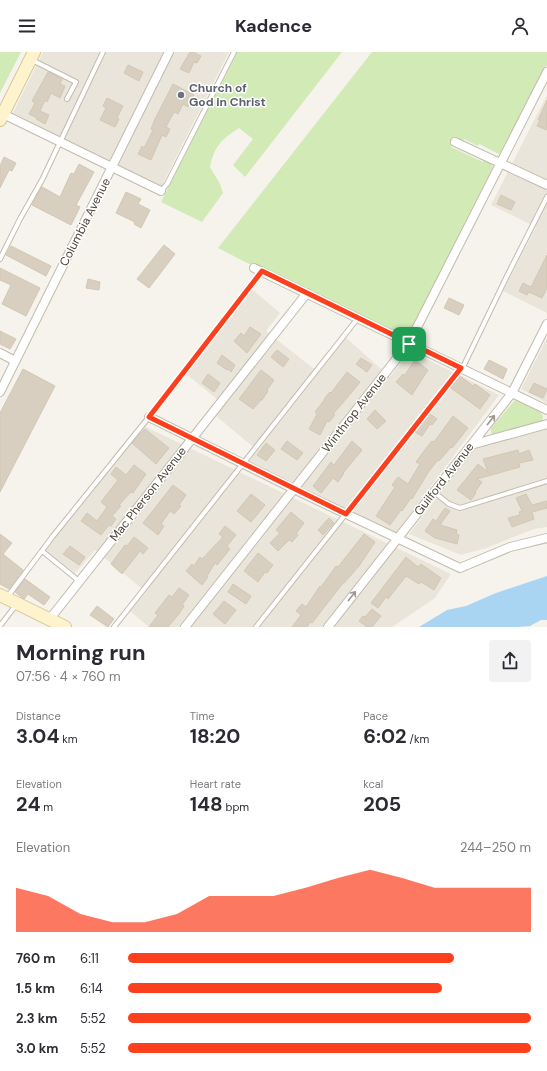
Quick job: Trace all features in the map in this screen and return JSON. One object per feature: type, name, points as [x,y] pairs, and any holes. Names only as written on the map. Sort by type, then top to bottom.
[{"type":"main road","points":[[1,115],[32,56]]},
{"type":"main road","points":[[3,596],[65,627]]},
{"type":"street","name":"Columbia Avenue","points":[[0,392],[169,52]]},
{"type":"street","name":"Winthrop Avenue","points":[[185,627],[409,344],[547,72]]},
{"type":"street","points":[[1,115],[161,191]]},
{"type":"street","points":[[455,142],[547,185]]},
{"type":"street","points":[[258,270],[547,410]]},
{"type":"street","name":"Mac Pherson Avenue","points":[[50,620],[307,293]]},
{"type":"street","name":"Guilford Avenue","points":[[328,627],[512,393],[547,324]]},
{"type":"street","points":[[0,353],[15,361]]},
{"type":"street","points":[[149,417],[294,489],[460,568],[510,547],[547,538]]},
{"type":"street","points":[[471,445],[547,424]]},
{"type":"lane","points":[[0,259],[42,180],[103,52]]},
{"type":"lane","points":[[161,191],[167,184],[234,52]]},
{"type":"lane","points":[[32,56],[76,82],[67,98]]},
{"type":"lane","points":[[256,627],[464,365],[547,197]]},
{"type":"lane","points":[[3,596],[42,551],[104,471],[149,417],[258,270]]},
{"type":"lane","points":[[114,627],[358,318]]},
{"type":"lane","points":[[434,492],[449,504],[460,508],[547,481]]},
{"type":"lane","points":[[42,551],[80,581]]},
{"type":"lane","points":[[0,626],[17,604]]},
{"type":"shaded area","points":[[43,52],[229,52],[161,187],[13,113]]},
{"type":"shaded area","points":[[547,95],[547,313],[503,291],[536,227],[491,205]]},
{"type":"shaded area","points":[[252,289],[280,313],[266,331],[314,369],[342,334],[390,377],[410,351],[499,395],[396,533],[249,461],[257,450],[216,416],[224,405],[185,373]]},
{"type":"shaded area","points":[[547,338],[547,403],[521,389]]},
{"type":"shaded area","points":[[144,426],[451,574],[435,598],[392,627],[149,627],[130,611],[146,592],[95,550],[75,573],[44,551]]},
{"type":"shaded area","points":[[547,429],[547,527],[534,529],[486,548],[461,555],[409,534],[473,450]]},
{"type":"green space","points":[[0,52],[21,52],[0,93]]},
{"type":"green space","points":[[237,52],[342,52],[245,177],[233,165],[253,139],[239,128],[223,140],[214,153],[210,167],[220,184],[223,193],[202,222],[161,202]]},
{"type":"green space","points":[[372,52],[547,52],[547,65],[501,155],[479,144],[478,146],[464,139],[463,141],[456,138],[451,147],[483,162],[484,160],[491,164],[493,168],[408,336],[405,335],[404,337],[259,269],[218,248]]},
{"type":"green space","points":[[515,400],[540,412],[543,416],[542,421],[495,436],[491,433],[491,428]]},
{"type":"water","points":[[547,576],[547,620],[541,620],[530,626],[518,627],[419,627],[447,610],[466,606],[496,593]]},
{"type":"building","points":[[190,52],[201,56],[197,63],[194,62],[189,73],[180,69]]},
{"type":"building","points":[[128,65],[143,72],[139,81],[124,73]]},
{"type":"building","points":[[48,72],[62,79],[60,84],[65,86],[60,98],[51,93],[47,102],[45,100],[40,111],[49,115],[45,124],[29,114],[35,103],[32,101]]},
{"type":"building","points":[[173,84],[194,95],[188,107],[183,104],[178,114],[174,112],[166,127],[170,129],[166,137],[162,135],[151,160],[138,154],[142,146],[144,148],[153,130],[151,129],[155,119]]},
{"type":"building","points":[[107,98],[123,106],[117,118],[119,119],[115,127],[100,120],[106,108],[103,106]]},
{"type":"building","points":[[547,100],[547,130],[537,126],[540,120],[538,120]]},
{"type":"building","points":[[4,157],[16,163],[12,171],[9,170],[0,188],[0,166]]},
{"type":"building","points":[[79,164],[94,172],[76,205],[80,207],[71,225],[32,205],[42,187],[60,197],[71,173],[74,174]]},
{"type":"building","points":[[126,192],[141,199],[138,204],[150,210],[141,228],[134,224],[135,222],[116,213]]},
{"type":"building","points":[[501,195],[515,202],[511,210],[497,204]]},
{"type":"building","points":[[164,245],[175,254],[149,288],[137,279]]},
{"type":"building","points":[[11,246],[51,266],[46,276],[6,255]]},
{"type":"building","points":[[547,255],[547,288],[542,298],[529,292],[527,295],[519,291],[523,283],[531,287]]},
{"type":"building","points":[[0,268],[40,288],[26,316],[2,304],[11,285],[0,280]]},
{"type":"building","points":[[88,279],[100,282],[99,290],[86,288]]},
{"type":"building","points":[[449,298],[464,305],[459,315],[444,308]]},
{"type":"building","points":[[250,327],[261,334],[247,353],[234,341],[241,333],[244,336]]},
{"type":"building","points":[[0,331],[16,339],[10,349],[0,344]]},
{"type":"building","points":[[277,350],[289,359],[283,367],[271,357]]},
{"type":"building","points":[[222,355],[235,365],[231,372],[217,363]]},
{"type":"building","points":[[361,358],[372,365],[367,372],[356,364]]},
{"type":"building","points":[[415,360],[428,370],[412,395],[396,382],[403,374],[404,376]]},
{"type":"building","points":[[489,360],[507,369],[503,379],[484,369]]},
{"type":"building","points":[[23,369],[55,386],[0,492],[0,413]]},
{"type":"building","points":[[261,370],[274,380],[262,400],[253,409],[239,399]]},
{"type":"building","points":[[347,372],[360,382],[333,414],[335,415],[329,422],[327,421],[320,435],[309,429],[317,414],[315,412]]},
{"type":"building","points":[[208,374],[220,383],[214,392],[202,383]]},
{"type":"building","points":[[460,376],[473,386],[475,384],[490,395],[480,409],[451,388]]},
{"type":"building","points":[[534,383],[547,389],[543,398],[529,392]]},
{"type":"building","points":[[375,410],[386,421],[377,429],[367,419]]},
{"type":"building","points":[[430,414],[437,419],[432,425],[430,424],[422,436],[415,432]]},
{"type":"building","points":[[453,416],[468,428],[452,448],[451,447],[429,471],[412,499],[411,498],[390,525],[376,516],[395,487],[392,485],[398,477],[408,484],[420,464],[416,462],[432,441],[434,442]]},
{"type":"building","points":[[145,429],[169,448],[156,464],[132,443]]},
{"type":"building","points":[[287,441],[303,453],[297,460],[281,449]]},
{"type":"building","points":[[352,441],[362,450],[343,473],[338,482],[333,478],[321,493],[313,486],[331,462],[334,465]]},
{"type":"building","points":[[266,443],[275,450],[266,461],[257,455]]},
{"type":"building","points":[[518,450],[519,454],[529,450],[533,460],[519,463],[520,467],[477,479],[482,482],[471,500],[457,490],[478,464],[488,472],[483,459]]},
{"type":"building","points":[[134,465],[146,474],[133,493],[131,492],[119,505],[121,506],[112,516],[116,519],[101,535],[81,521],[87,513],[97,521],[107,507],[101,502],[118,480],[111,474],[116,467],[126,475]]},
{"type":"building","points":[[173,485],[186,495],[179,505],[181,506],[174,514],[170,511],[161,524],[164,526],[158,535],[143,523]]},
{"type":"building","points":[[251,494],[265,505],[251,522],[237,511]]},
{"type":"building","points":[[526,494],[532,505],[547,501],[547,508],[532,512],[534,519],[512,527],[508,518],[520,515],[519,512],[522,511],[516,498]]},
{"type":"building","points":[[445,508],[450,511],[440,525],[457,530],[456,534],[459,535],[457,544],[435,538],[425,531],[433,519],[436,521]]},
{"type":"building","points":[[291,512],[304,523],[296,534],[298,535],[292,542],[289,540],[278,551],[270,543],[280,533],[276,530]]},
{"type":"building","points":[[329,518],[334,523],[323,535],[318,530]]},
{"type":"building","points":[[225,526],[236,535],[227,546],[230,549],[217,565],[215,563],[202,585],[186,571],[192,564],[194,566],[200,557],[202,559],[223,537],[219,534]]},
{"type":"building","points":[[0,534],[12,543],[3,554],[23,570],[9,589],[0,584]]},
{"type":"building","points":[[364,534],[375,542],[359,566],[343,583],[312,623],[310,622],[307,627],[292,627],[301,615],[296,611],[302,604],[306,607],[320,586],[321,587],[336,566],[338,567]]},
{"type":"building","points":[[134,537],[148,548],[143,554],[140,551],[122,574],[111,564],[125,545],[127,546]]},
{"type":"building","points":[[70,546],[85,557],[79,565],[63,554]]},
{"type":"building","points":[[258,553],[273,565],[267,573],[265,572],[258,582],[244,571]]},
{"type":"building","points":[[406,557],[418,567],[421,564],[441,578],[434,590],[421,582],[419,584],[406,576],[388,599],[386,597],[378,608],[371,603]]},
{"type":"building","points":[[25,579],[50,597],[44,605],[28,594],[24,599],[15,592]]},
{"type":"building","points":[[233,584],[251,596],[246,604],[228,592]]},
{"type":"building","points":[[179,588],[189,595],[182,605],[184,606],[179,614],[168,627],[149,627],[158,615],[155,613],[169,595],[172,597]]},
{"type":"building","points":[[224,601],[236,610],[225,624],[213,614]]},
{"type":"building","points":[[97,606],[114,619],[108,627],[90,615]]},
{"type":"building","points":[[372,609],[381,616],[372,627],[367,627],[359,621]]},
{"type":"place","name":"Church of God in Christ","points":[[181,95]]},
{"type":"route","points":[[262,271],[409,344],[461,368],[346,514],[149,417],[262,271]]}]
